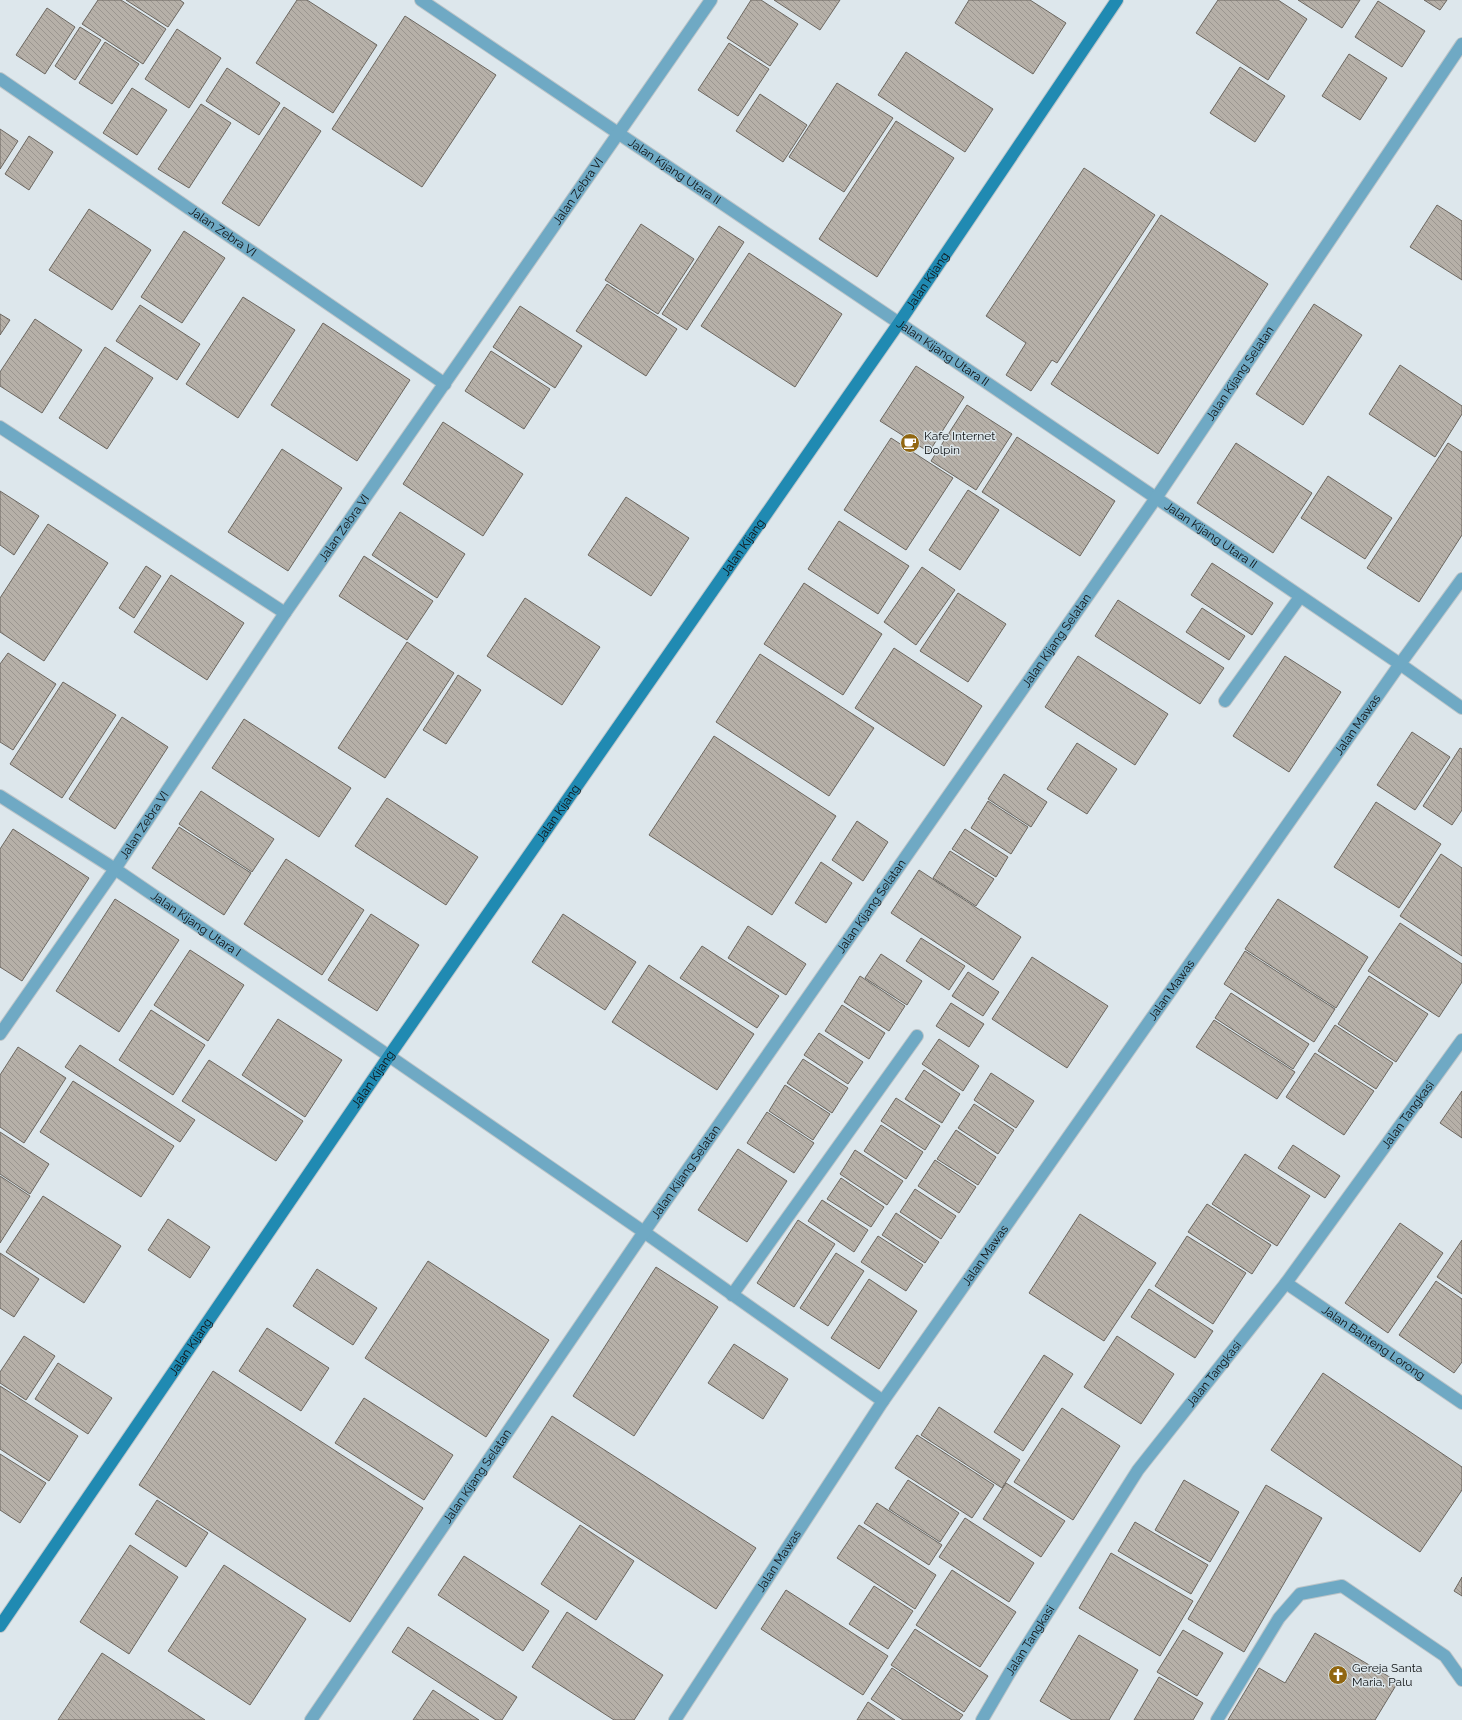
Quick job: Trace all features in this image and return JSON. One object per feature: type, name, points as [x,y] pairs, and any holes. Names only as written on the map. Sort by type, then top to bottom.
[{"type":"street","name":"Jalan Kijang Utara II","points":[[421,0],[899,323],[1400,664],[1462,708]]},
{"type":"street","name":"Jalan Zebra VI","points":[[0,1034],[115,869],[285,613],[445,384],[617,133],[711,0]]},
{"type":"street","name":"Jalan Kijang","points":[[0,1626],[389,1056],[899,323],[1117,0]]},
{"type":"street","name":"Jalan Kijang Selatan","points":[[311,1720],[644,1232],[1156,498],[1462,44]]},
{"type":"street","name":"Jalan Zebra VI","points":[[0,79],[445,384]]},
{"type":"street","points":[[0,427],[285,613]]},
{"type":"street","name":"Jalan Mawas","points":[[675,1720],[883,1401],[1400,664],[1462,578]]},
{"type":"street","points":[[1225,701],[1300,597]]},
{"type":"street","name":"Jalan Kijang Utara I","points":[[0,796],[115,869],[389,1056]]},
{"type":"street","points":[[732,1295],[917,1036]]},
{"type":"street","name":"Jalan Tangkasi","points":[[982,1720],[1010,1672],[1138,1470],[1286,1283],[1462,1040]]},
{"type":"street","name":"Jalan Kijang Selatan","points":[[389,1056],[644,1232]]},
{"type":"street","points":[[644,1232],[883,1401]]},
{"type":"street","name":"Jalan Banteng Lorong","points":[[1286,1283],[1462,1403]]},
{"type":"street","points":[[1217,1720],[1279,1618],[1300,1594],[1342,1586],[1445,1656],[1462,1680]]},
{"type":"building","points":[[98,0],[121,0],[166,29],[143,64],[82,24]]},
{"type":"building","points":[[126,0],[180,0],[184,3],[168,27]]},
{"type":"building","points":[[297,0],[307,0],[377,45],[333,113],[256,63]]},
{"type":"building","points":[[751,0],[761,0],[798,24],[770,66],[727,38]]},
{"type":"building","points":[[774,0],[840,0],[820,30]]},
{"type":"building","points":[[969,0],[1030,0],[1066,23],[1033,74],[955,23]]},
{"type":"building","points":[[1218,0],[1278,0],[1307,19],[1268,80],[1196,33]]},
{"type":"building","points":[[1298,0],[1360,0],[1342,28]]},
{"type":"building","points":[[1424,0],[1447,0],[1440,10]]},
{"type":"building","points":[[1378,1],[1425,31],[1402,67],[1355,37]]},
{"type":"building","points":[[47,8],[75,27],[45,74],[16,55]]},
{"type":"building","points":[[405,16],[496,75],[422,187],[332,129]]},
{"type":"building","points":[[80,27],[101,40],[75,80],[55,66]]},
{"type":"building","points":[[177,29],[221,58],[189,108],[145,79]]},
{"type":"building","points":[[105,42],[139,64],[112,104],[79,83]]},
{"type":"building","points":[[729,43],[769,69],[738,116],[698,90]]},
{"type":"building","points":[[906,52],[993,109],[965,152],[878,95]]},
{"type":"building","points":[[1349,54],[1387,78],[1360,120],[1322,96]]},
{"type":"building","points":[[1240,67],[1285,96],[1255,142],[1210,113]]},
{"type":"building","points":[[227,68],[280,103],[259,135],[206,101]]},
{"type":"building","points":[[837,83],[893,118],[844,192],[789,157]]},
{"type":"building","points":[[132,88],[167,110],[137,155],[103,133]]},
{"type":"building","points":[[760,94],[807,125],[783,162],[736,131]]},
{"type":"building","points":[[201,104],[231,123],[189,188],[158,169]]},
{"type":"building","points":[[284,107],[321,131],[259,226],[222,203]]},
{"type":"building","points":[[896,121],[954,158],[877,277],[819,239]]},
{"type":"building","points":[[0,129],[18,141],[0,169]]},
{"type":"building","points":[[29,136],[53,152],[29,190],[5,174]]},
{"type":"building","points":[[1084,168],[1155,215],[1057,363],[1052,360],[1031,391],[1006,375],[1026,343],[986,316]]},
{"type":"building","points":[[1437,205],[1462,221],[1462,280],[1410,247]]},
{"type":"building","points":[[89,209],[151,250],[112,310],[49,270]]},
{"type":"building","points":[[1161,215],[1268,284],[1158,454],[1051,384]]},
{"type":"building","points":[[641,224],[694,259],[658,314],[605,280]]},
{"type":"building","points":[[719,226],[744,242],[687,330],[662,314]]},
{"type":"building","points":[[184,231],[225,258],[182,323],[141,297]]},
{"type":"building","points":[[749,253],[842,314],[795,387],[701,326]]},
{"type":"building","points":[[607,284],[677,329],[646,376],[576,331]]},
{"type":"building","points":[[243,297],[295,330],[238,418],[186,384]]},
{"type":"building","points":[[1314,304],[1362,335],[1303,425],[1256,394]]},
{"type":"building","points":[[140,305],[200,344],[177,380],[116,341]]},
{"type":"building","points":[[520,306],[582,346],[555,388],[493,347]]},
{"type":"building","points":[[0,314],[10,320],[0,335]]},
{"type":"building","points":[[35,319],[82,350],[42,413],[0,386],[0,372]]},
{"type":"building","points":[[323,323],[410,380],[357,461],[271,405]]},
{"type":"building","points":[[105,347],[153,378],[107,449],[59,418]]},
{"type":"building","points":[[491,351],[550,389],[524,429],[465,391]]},
{"type":"building","points":[[1400,365],[1462,406],[1462,414],[1435,457],[1369,414]]},
{"type":"building","points":[[916,366],[964,397],[929,452],[880,421]]},
{"type":"building","points":[[967,405],[1012,434],[976,490],[931,461]]},
{"type":"building","points":[[443,422],[523,474],[483,536],[403,484]]},
{"type":"building","points":[[1017,437],[1115,501],[1080,556],[982,492]]},
{"type":"building","points":[[891,438],[953,478],[906,550],[844,510]]},
{"type":"building","points":[[1236,443],[1312,493],[1273,553],[1197,503]]},
{"type":"building","points":[[1448,443],[1462,452],[1462,535],[1419,602],[1367,568]]},
{"type":"building","points":[[282,449],[342,488],[288,571],[228,532]]},
{"type":"building","points":[[1328,476],[1392,518],[1365,559],[1301,518]]},
{"type":"building","points":[[968,490],[999,510],[960,570],[929,550]]},
{"type":"building","points":[[0,491],[39,516],[14,555],[0,545]]},
{"type":"building","points":[[626,497],[689,538],[651,596],[588,555]]},
{"type":"building","points":[[400,512],[465,554],[437,598],[372,555]]},
{"type":"building","points":[[839,521],[909,566],[878,614],[808,569]]},
{"type":"building","points":[[48,524],[108,563],[44,661],[0,632],[0,598]]},
{"type":"building","points":[[364,556],[433,601],[407,640],[339,596]]},
{"type":"building","points":[[1212,563],[1273,603],[1252,635],[1191,595]]},
{"type":"building","points":[[146,566],[161,576],[134,618],[119,608]]},
{"type":"building","points":[[922,567],[955,590],[916,645],[884,622]]},
{"type":"building","points":[[171,575],[244,623],[207,680],[134,632]]},
{"type":"building","points":[[804,583],[882,634],[843,695],[764,644]]},
{"type":"building","points":[[958,593],[1006,624],[968,682],[920,651]]},
{"type":"building","points":[[525,598],[600,647],[562,705],[487,656]]},
{"type":"building","points":[[1118,600],[1224,668],[1200,704],[1095,636]]},
{"type":"building","points":[[1202,608],[1245,636],[1229,660],[1186,632]]},
{"type":"building","points":[[407,642],[454,673],[385,778],[338,748]]},
{"type":"building","points":[[894,648],[982,706],[944,766],[855,708]]},
{"type":"building","points":[[8,653],[56,684],[13,750],[0,742],[0,664]]},
{"type":"building","points":[[760,654],[874,728],[829,796],[716,722]]},
{"type":"building","points":[[1078,656],[1168,714],[1135,765],[1045,707]]},
{"type":"building","points":[[1285,656],[1341,692],[1289,772],[1233,736]]},
{"type":"building","points":[[458,675],[481,690],[446,744],[423,730]]},
{"type":"building","points":[[63,682],[116,715],[62,798],[10,764]]},
{"type":"building","points":[[122,717],[168,747],[115,829],[69,799]]},
{"type":"building","points":[[244,719],[351,788],[319,837],[212,768]]},
{"type":"building","points":[[1412,732],[1450,757],[1415,810],[1377,785]]},
{"type":"building","points":[[714,736],[836,816],[772,915],[649,835]]},
{"type":"building","points":[[1077,743],[1117,769],[1087,814],[1047,789]]},
{"type":"building","points":[[1460,748],[1462,749],[1462,810],[1452,825],[1423,806]]},
{"type":"building","points":[[1004,774],[1047,802],[1031,827],[988,799]]},
{"type":"building","points":[[201,791],[274,839],[252,872],[179,824]]},
{"type":"building","points":[[387,798],[478,857],[446,905],[355,846]]},
{"type":"building","points":[[988,801],[1028,827],[1011,854],[971,828]]},
{"type":"building","points":[[1376,802],[1441,844],[1399,908],[1334,867]]},
{"type":"building","points":[[857,821],[888,842],[863,881],[832,860]]},
{"type":"building","points":[[179,827],[251,873],[224,915],[152,868]]},
{"type":"building","points":[[13,829],[89,878],[22,981],[0,967],[0,849]]},
{"type":"building","points":[[965,829],[1008,857],[996,877],[952,849]]},
{"type":"building","points":[[950,851],[994,879],[976,906],[933,878]]},
{"type":"building","points":[[1441,854],[1462,868],[1462,956],[1400,916]]},
{"type":"building","points":[[286,859],[364,910],[322,975],[244,924]]},
{"type":"building","points":[[821,862],[852,883],[826,923],[795,903]]},
{"type":"building","points":[[919,870],[1021,937],[993,980],[891,913]]},
{"type":"building","points":[[115,899],[179,940],[119,1032],[56,991]]},
{"type":"building","points":[[1278,899],[1368,957],[1336,1008],[1245,949]]},
{"type":"building","points":[[371,914],[419,945],[377,1011],[328,980]]},
{"type":"building","points":[[563,914],[636,962],[605,1010],[532,962]]},
{"type":"building","points":[[1400,923],[1462,964],[1462,982],[1439,1017],[1368,971]]},
{"type":"building","points":[[748,926],[806,964],[786,995],[728,958]]},
{"type":"building","points":[[921,938],[965,966],[949,990],[906,961]]},
{"type":"building","points":[[702,946],[779,996],[757,1028],[680,978]]},
{"type":"building","points":[[190,950],[244,985],[208,1041],[154,1005]]},
{"type":"building","points":[[1245,951],[1335,1009],[1314,1042],[1224,984]]},
{"type":"building","points":[[881,954],[922,981],[907,1005],[865,978]]},
{"type":"building","points":[[1032,957],[1108,1006],[1067,1068],[992,1019]]},
{"type":"building","points":[[649,965],[754,1034],[717,1090],[612,1022]]},
{"type":"building","points":[[968,972],[999,992],[983,1016],[952,996]]},
{"type":"building","points":[[860,976],[905,1006],[889,1031],[844,1002]]},
{"type":"building","points":[[1369,976],[1428,1014],[1396,1062],[1338,1024]]},
{"type":"building","points":[[1231,993],[1309,1044],[1293,1069],[1215,1018]]},
{"type":"building","points":[[951,1003],[984,1024],[969,1047],[936,1026]]},
{"type":"building","points":[[842,1005],[885,1033],[869,1059],[825,1031]]},
{"type":"building","points":[[151,1010],[205,1045],[173,1095],[119,1060]]},
{"type":"building","points":[[278,1019],[342,1060],[305,1117],[242,1075]]},
{"type":"building","points":[[1214,1020],[1295,1072],[1277,1099],[1196,1047]]},
{"type":"building","points":[[1335,1025],[1393,1063],[1376,1089],[1318,1051]]},
{"type":"building","points":[[819,1033],[863,1062],[848,1084],[804,1055]]},
{"type":"building","points":[[939,1039],[979,1066],[963,1091],[922,1064]]},
{"type":"building","points":[[80,1045],[195,1120],[180,1142],[65,1067]]},
{"type":"building","points":[[18,1047],[66,1078],[24,1143],[0,1127],[0,1075]]},
{"type":"building","points":[[1315,1053],[1374,1091],[1344,1135],[1286,1097]]},
{"type":"building","points":[[803,1059],[848,1088],[832,1113],[787,1083]]},
{"type":"building","points":[[209,1060],[303,1121],[276,1161],[182,1101]]},
{"type":"building","points":[[924,1070],[960,1094],[942,1123],[905,1099]]},
{"type":"building","points":[[991,1073],[1034,1101],[1016,1128],[974,1100]]},
{"type":"building","points":[[73,1081],[174,1146],[141,1197],[40,1132]]},
{"type":"building","points":[[785,1085],[830,1114],[813,1140],[769,1111]]},
{"type":"building","points":[[1462,1091],[1462,1138],[1440,1123]]},
{"type":"building","points":[[896,1098],[940,1126],[925,1150],[881,1121]]},
{"type":"building","points":[[974,1104],[1014,1130],[998,1154],[958,1128]]},
{"type":"building","points":[[767,1112],[814,1143],[794,1173],[747,1143]]},
{"type":"building","points":[[881,1125],[923,1152],[906,1179],[864,1151]]},
{"type":"building","points":[[956,1130],[996,1157],[978,1185],[937,1159]]},
{"type":"building","points":[[0,1132],[49,1164],[30,1194],[0,1174]]},
{"type":"building","points":[[1293,1145],[1340,1176],[1325,1198],[1278,1168]]},
{"type":"building","points":[[738,1149],[787,1181],[747,1242],[698,1210]]},
{"type":"building","points":[[855,1150],[903,1181],[887,1205],[840,1174]]},
{"type":"building","points":[[1245,1154],[1310,1196],[1277,1246],[1212,1204]]},
{"type":"building","points":[[935,1160],[976,1187],[959,1213],[918,1186]]},
{"type":"building","points":[[0,1176],[30,1196],[0,1243]]},
{"type":"building","points":[[841,1178],[884,1207],[871,1227],[827,1199]]},
{"type":"building","points":[[915,1189],[956,1216],[941,1239],[900,1212]]},
{"type":"building","points":[[43,1196],[121,1246],[84,1303],[6,1252]]},
{"type":"building","points":[[822,1200],[868,1230],[854,1252],[808,1221]]},
{"type":"building","points":[[1207,1204],[1271,1245],[1252,1274],[1188,1232]]},
{"type":"building","points":[[896,1213],[939,1242],[925,1263],[882,1235]]},
{"type":"building","points":[[1080,1214],[1156,1263],[1104,1341],[1029,1293]]},
{"type":"building","points":[[168,1219],[210,1247],[190,1278],[148,1250]]},
{"type":"building","points":[[798,1220],[835,1244],[794,1307],[757,1283]]},
{"type":"building","points":[[1400,1223],[1443,1253],[1388,1333],[1345,1303]]},
{"type":"building","points":[[878,1236],[923,1265],[906,1291],[861,1262]]},
{"type":"building","points":[[1187,1236],[1246,1273],[1213,1324],[1155,1286]]},
{"type":"building","points":[[1462,1240],[1462,1294],[1437,1277]]},
{"type":"building","points":[[0,1253],[39,1279],[14,1317],[0,1308]]},
{"type":"building","points":[[836,1253],[864,1271],[828,1326],[800,1308]]},
{"type":"building","points":[[428,1261],[549,1340],[486,1437],[365,1358]]},
{"type":"building","points":[[656,1267],[718,1307],[634,1436],[573,1396]]},
{"type":"building","points":[[317,1269],[377,1308],[353,1345],[293,1306]]},
{"type":"building","points":[[869,1279],[917,1311],[879,1369],[831,1338]]},
{"type":"building","points":[[1436,1281],[1462,1299],[1462,1362],[1454,1373],[1399,1335]]},
{"type":"building","points":[[1149,1289],[1213,1331],[1195,1358],[1131,1317]]},
{"type":"building","points":[[267,1328],[329,1368],[301,1411],[239,1371]]},
{"type":"building","points":[[24,1336],[55,1356],[26,1400],[0,1383],[0,1372]]},
{"type":"building","points":[[1117,1336],[1174,1374],[1141,1424],[1084,1387]]},
{"type":"building","points":[[734,1344],[788,1379],[763,1419],[708,1383]]},
{"type":"building","points":[[1044,1355],[1073,1374],[1023,1451],[994,1432]]},
{"type":"building","points":[[58,1363],[112,1398],[88,1434],[35,1399]]},
{"type":"building","points":[[213,1371],[423,1508],[350,1622],[139,1485]]},
{"type":"building","points":[[1323,1373],[1462,1467],[1462,1490],[1420,1552],[1271,1450]]},
{"type":"building","points":[[0,1386],[78,1436],[49,1481],[0,1449]]},
{"type":"building","points":[[364,1398],[453,1455],[424,1500],[335,1443]]},
{"type":"building","points":[[939,1407],[1020,1460],[1002,1488],[921,1435]]},
{"type":"building","points":[[1062,1408],[1120,1446],[1073,1520],[1014,1482]]},
{"type":"building","points":[[552,1416],[756,1548],[716,1609],[513,1477]]},
{"type":"building","points":[[917,1435],[994,1485],[972,1518],[895,1468]]},
{"type":"building","points":[[0,1454],[46,1483],[20,1523],[0,1510]]},
{"type":"building","points":[[908,1480],[959,1513],[940,1542],[889,1509]]},
{"type":"building","points":[[1184,1480],[1239,1512],[1210,1562],[1155,1530]]},
{"type":"building","points":[[1006,1483],[1065,1521],[1041,1557],[983,1519]]},
{"type":"building","points":[[1266,1485],[1322,1518],[1244,1652],[1188,1619]]},
{"type":"building","points":[[157,1500],[208,1533],[186,1567],[135,1534]]},
{"type":"building","points":[[877,1503],[942,1545],[929,1565],[864,1523]]},
{"type":"building","points":[[965,1518],[1034,1563],[1009,1602],[939,1557]]},
{"type":"building","points":[[1135,1522],[1208,1565],[1191,1594],[1118,1551]]},
{"type":"building","points":[[580,1525],[634,1561],[596,1620],[541,1584]]},
{"type":"building","points":[[859,1525],[936,1575],[915,1609],[837,1558]]},
{"type":"building","points":[[130,1545],[178,1577],[129,1654],[80,1622]]},
{"type":"building","points":[[1111,1553],[1193,1601],[1160,1656],[1079,1608]]},
{"type":"building","points":[[464,1556],[549,1611],[523,1651],[438,1595]]},
{"type":"building","points":[[224,1565],[306,1619],[250,1705],[168,1651]]},
{"type":"building","points":[[952,1570],[1016,1612],[980,1667],[916,1625]]},
{"type":"building","points":[[1462,1577],[1462,1596],[1454,1591]]},
{"type":"building","points":[[874,1586],[913,1611],[888,1649],[849,1624]]},
{"type":"building","points":[[786,1590],[888,1656],[863,1695],[761,1629]]},
{"type":"building","points":[[567,1612],[663,1675],[634,1720],[614,1720],[532,1667]]},
{"type":"building","points":[[408,1627],[517,1697],[502,1720],[496,1720],[392,1652]]},
{"type":"building","points":[[915,1629],[988,1676],[964,1712],[891,1665]]},
{"type":"building","points":[[1183,1630],[1223,1653],[1197,1696],[1157,1672]]},
{"type":"building","name":"Gereja Santa Maria, Palu","points":[[1315,1633],[1398,1682],[1375,1720],[1228,1720],[1259,1668],[1285,1683]]},
{"type":"building","points":[[1079,1635],[1138,1670],[1109,1720],[1072,1720],[1040,1701]]},
{"type":"building","points":[[102,1653],[205,1720],[58,1720]]},
{"type":"building","points":[[892,1668],[963,1715],[959,1720],[903,1720],[871,1699]]},
{"type":"building","points":[[1159,1677],[1203,1703],[1193,1720],[1134,1720]]},
{"type":"building","points":[[433,1690],[479,1720],[413,1720]]},
{"type":"building","points":[[868,1702],[895,1720],[857,1720]]},
{"type":"place","name":"Kafe Internet Dolpin","points":[[910,443]]},
{"type":"place","name":"Gereja Santa Maria, Palu","points":[[1338,1675]]}]
